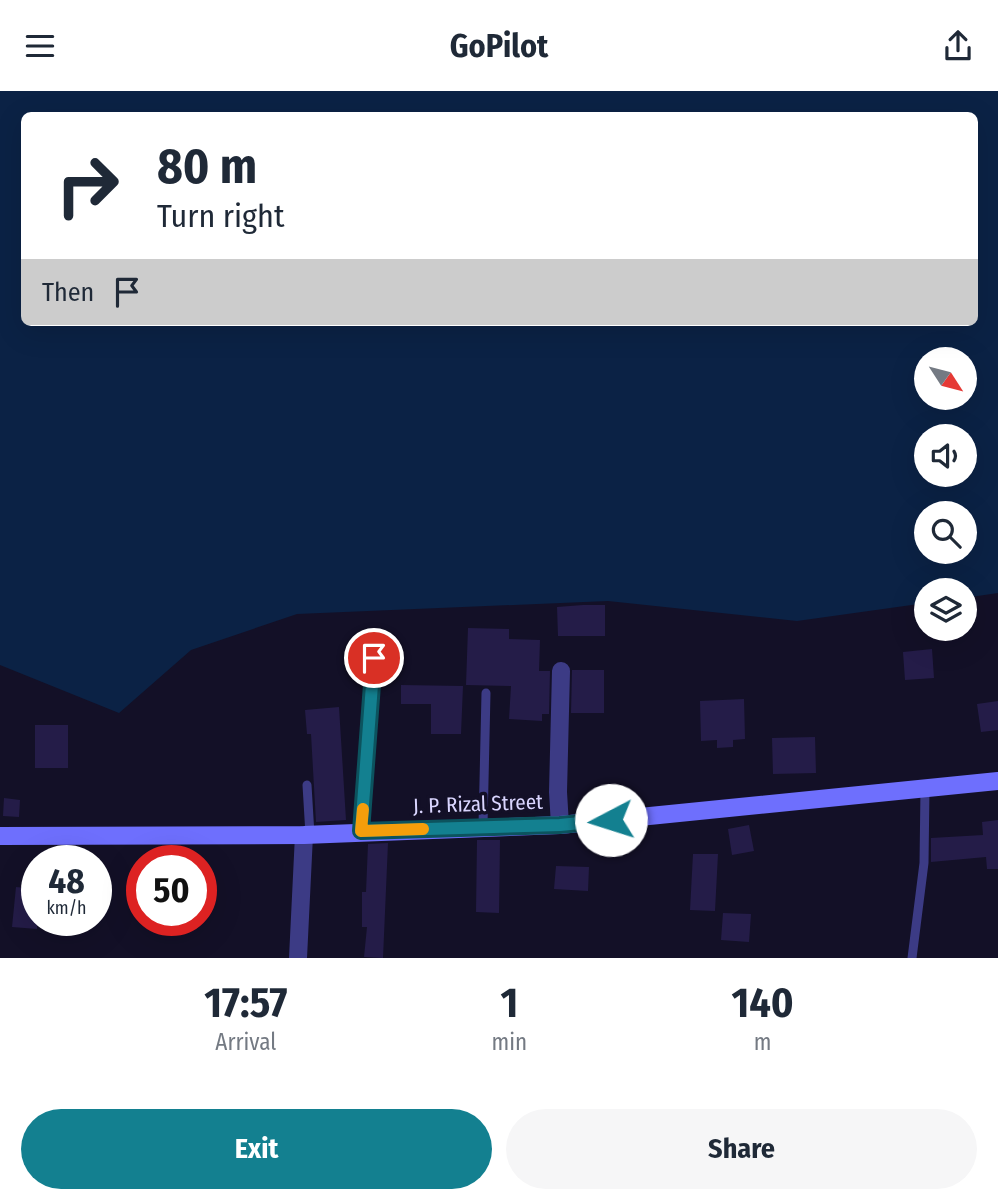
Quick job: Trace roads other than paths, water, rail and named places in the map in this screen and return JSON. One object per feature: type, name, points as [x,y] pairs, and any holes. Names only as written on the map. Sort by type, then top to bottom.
[{"type":"main road","name":"J. P. Rizal Street","points":[[0,836],[307,835],[560,825],[998,781]]},
{"type":"street","points":[[560,825],[558,792],[561,671]]},
{"type":"street","points":[[298,958],[307,835]]},
{"type":"lane","points":[[361,831],[374,658]]},
{"type":"lane","points":[[483,826],[486,693]]},
{"type":"lane","points":[[307,785],[307,835]]},
{"type":"lane","points":[[912,958],[924,863],[925,789]]},
{"type":"water","points":[[0,91],[998,91],[998,593],[977,596],[977,578],[914,578],[914,605],[797,621],[608,601],[297,614],[191,650],[119,713],[0,665]]}]
